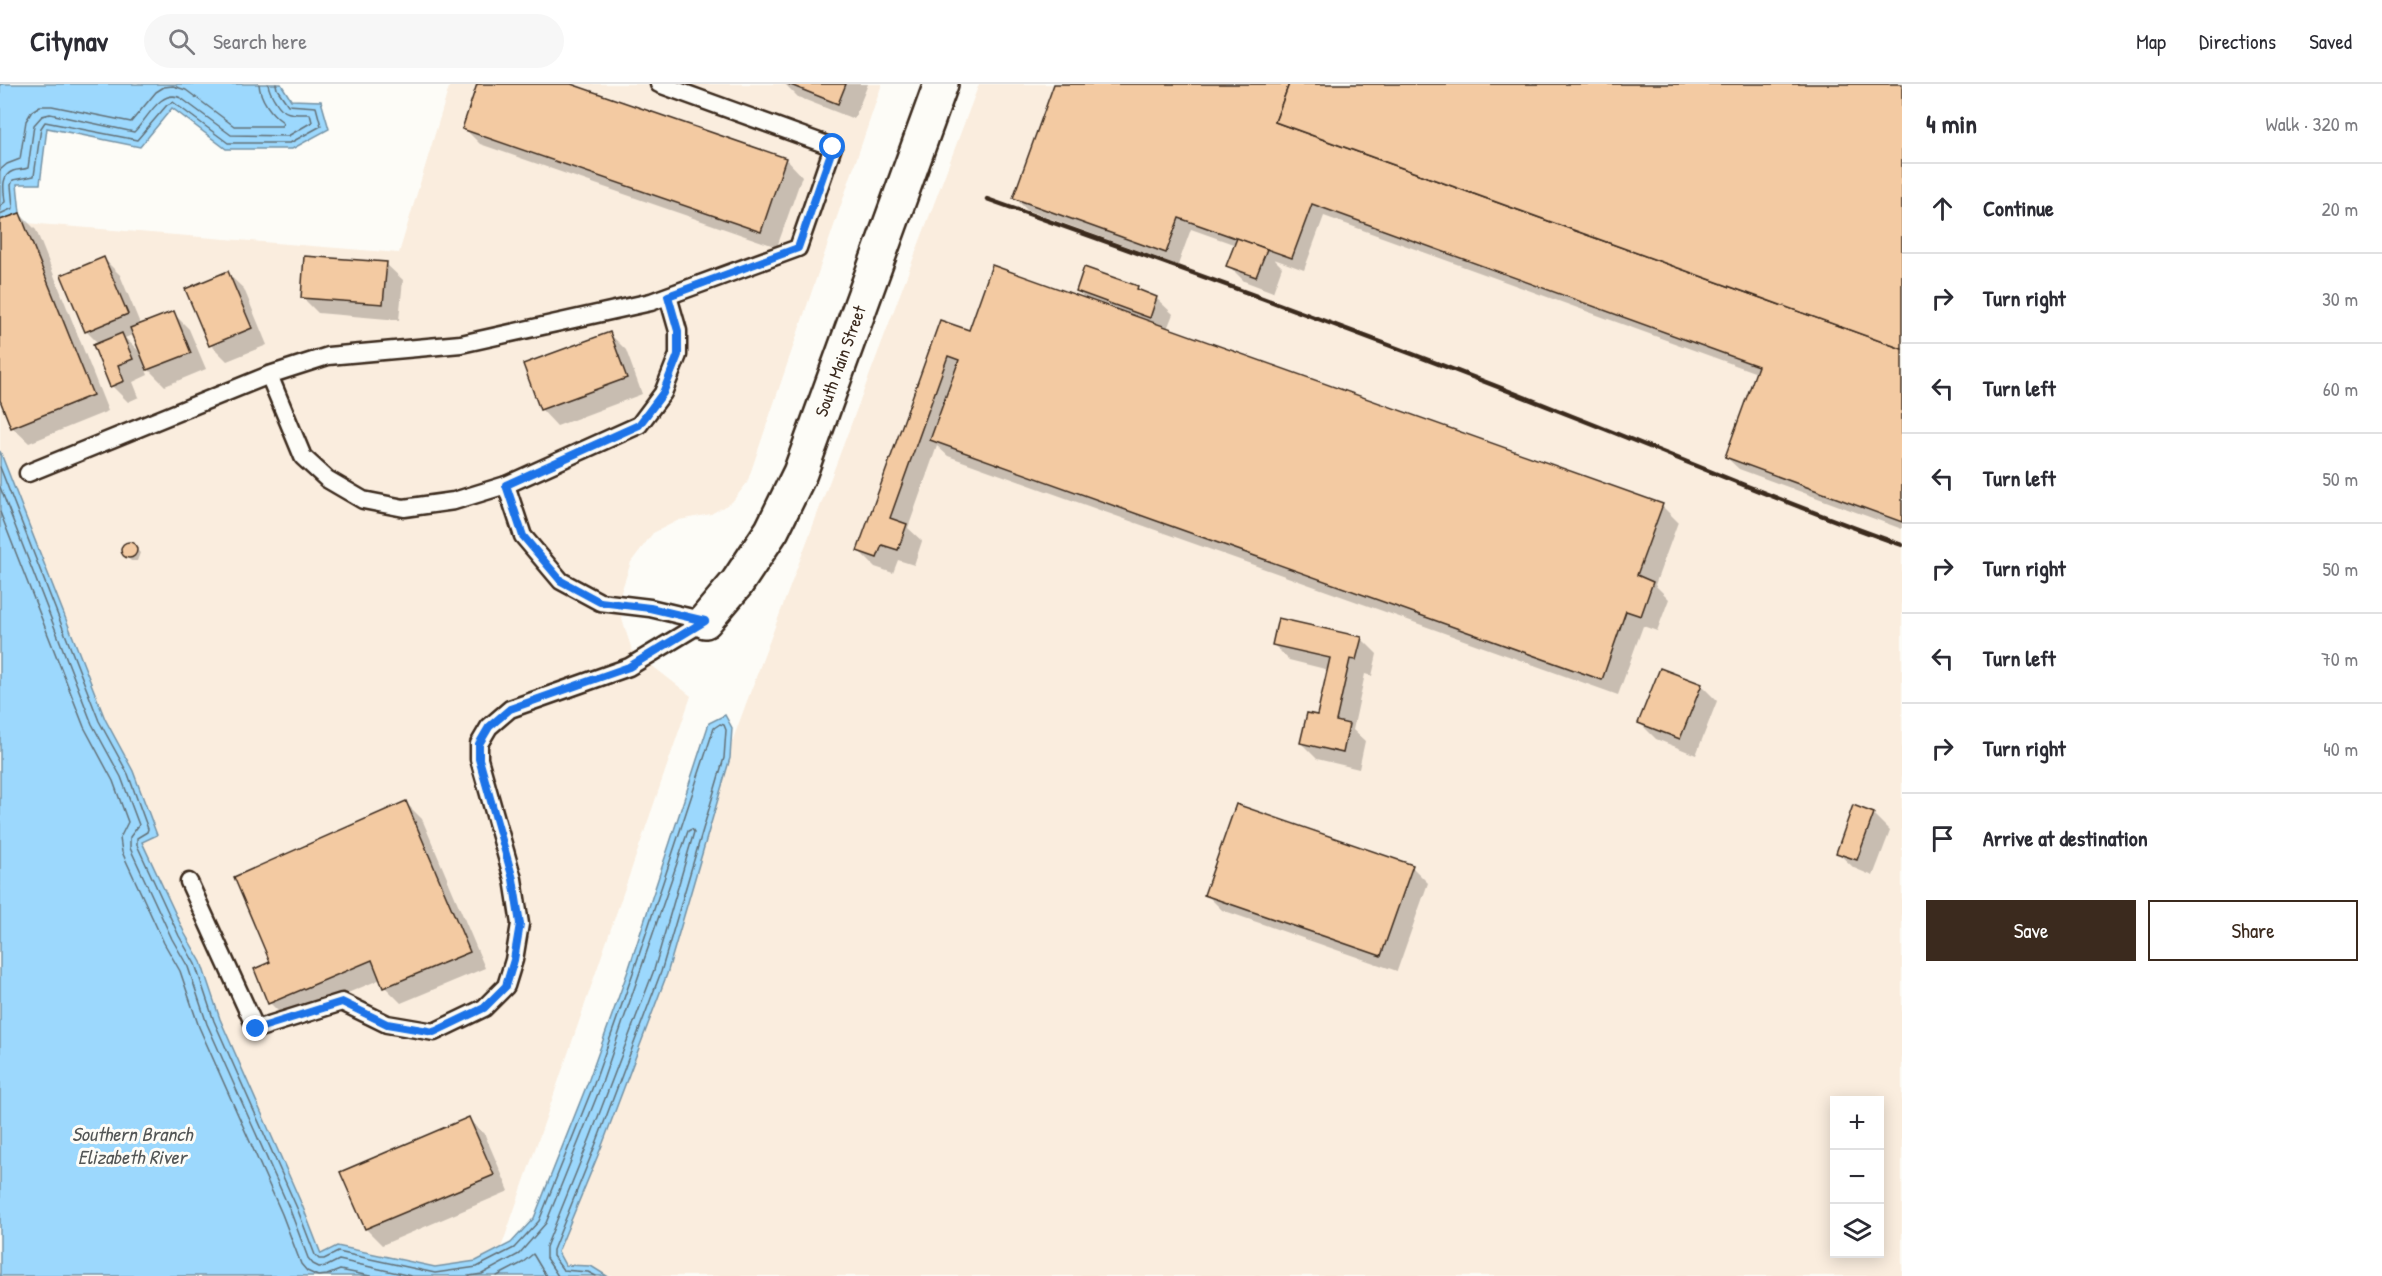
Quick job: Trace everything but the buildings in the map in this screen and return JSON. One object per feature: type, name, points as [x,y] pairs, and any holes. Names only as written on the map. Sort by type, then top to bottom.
[{"type":"street","name":"South Main Street","points":[[705,621],[737,583],[772,530],[800,473],[941,84]]},
{"type":"lane","points":[[28,473],[269,375],[328,356],[461,344],[651,302],[798,248],[833,147],[659,84]]},
{"type":"lane","points":[[269,375],[303,457],[327,479],[363,500],[404,508],[454,501],[506,485],[639,425],[663,393],[678,355],[678,331],[668,296]]},
{"type":"lane","points":[[506,485],[523,536],[561,581],[600,602],[650,608],[705,621]]},
{"type":"lane","points":[[189,882],[256,1029],[342,1002],[387,1024],[434,1032],[484,1008],[506,986],[514,960],[520,924],[513,879],[479,759],[479,744],[489,727],[510,709],[629,667],[705,621]]},
{"type":"shaded area","points":[[450,84],[882,84],[747,483],[732,502],[711,514],[679,520],[653,533],[631,562],[620,595],[621,616],[632,650],[691,696],[498,1257],[538,1271],[747,701],[979,84],[1902,84],[1902,1276],[0,1276],[0,220],[20,213],[26,223],[399,253]]},
{"type":"water","points":[[0,84],[281,84],[291,100],[321,101],[329,129],[292,149],[226,149],[172,108],[140,147],[47,128],[40,184],[17,184],[20,213],[0,220]]},
{"type":"water","name":"Southern Branch Elizabeth River","points":[[0,451],[105,719],[133,771],[157,835],[142,842],[185,934],[201,962],[220,1019],[302,1205],[321,1254],[337,1246],[435,1267],[476,1261],[511,1243],[534,1218],[588,1082],[629,968],[709,723],[725,715],[732,728],[730,758],[667,974],[603,1143],[558,1252],[565,1265],[591,1266],[607,1276],[0,1276]]},
{"type":"railway","points":[[987,199],[1427,359],[1777,498],[1902,545]]},
{"type":"route","points":[[256,1029],[342,1002],[387,1024],[434,1032],[484,1008],[506,986],[514,960],[520,924],[513,879],[479,759],[479,744],[489,727],[510,709],[629,667],[705,621],[650,608],[600,602],[561,581],[523,536],[506,485],[639,425],[663,393],[678,355],[678,331],[668,296],[798,248],[833,147]]}]
